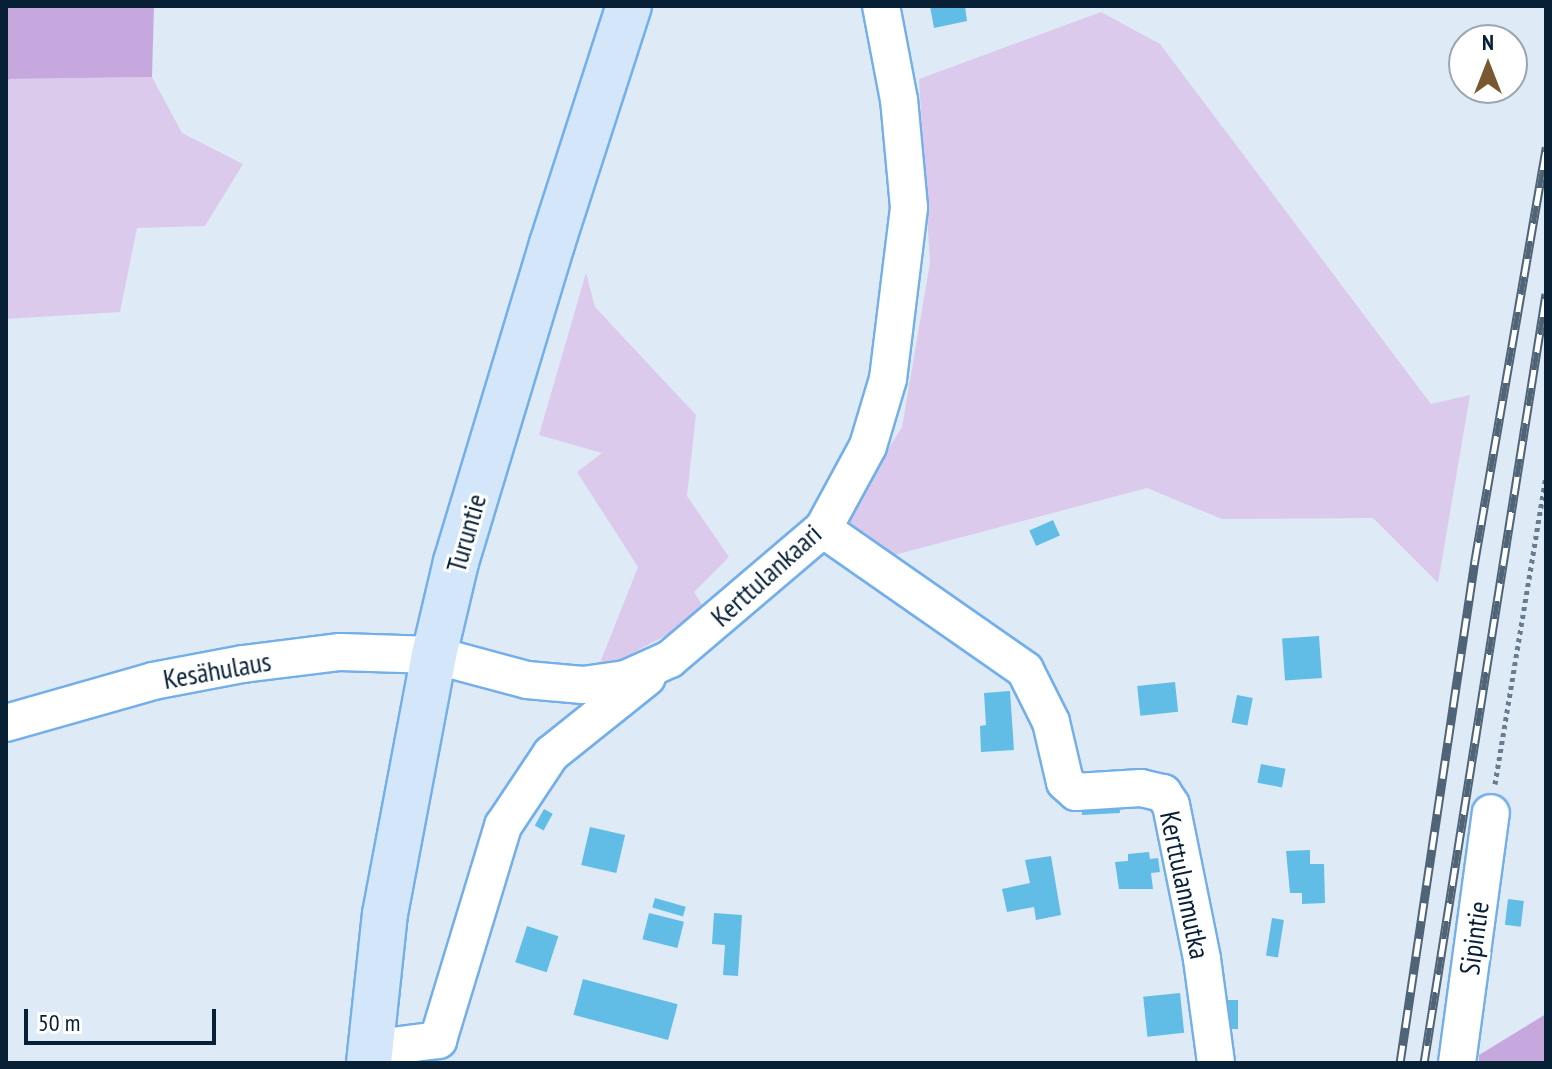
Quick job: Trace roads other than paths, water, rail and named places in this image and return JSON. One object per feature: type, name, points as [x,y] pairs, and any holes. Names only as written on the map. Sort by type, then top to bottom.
[{"type":"main road","name":"Turuntie","points":[[369,1056],[385,914],[434,655],[456,562],[543,274],[629,10]]},
{"type":"street","name":"Kerttulankaari","points":[[434,655],[527,680],[583,685],[626,679],[670,659],[823,529],[868,446],[888,379],[898,311],[909,207],[899,100],[881,6]]},
{"type":"street","name":"Kerttulanmutka","points":[[823,529],[1025,670],[1051,722],[1065,782],[1076,792],[1141,788],[1163,793],[1171,805],[1177,826],[1202,959],[1216,1063]]},
{"type":"street","name":"Kesähulaus","points":[[6,723],[153,681],[243,664],[340,652],[434,655]]},
{"type":"street","points":[[369,1056],[438,1040],[503,826],[551,754],[670,659]]},
{"type":"street","name":"Sipintie","points":[[1457,1063],[1491,813]]},
{"type":"railway","points":[[1400,1063],[1475,560],[1546,147]]},
{"type":"railway","points":[[1424,1063],[1546,294]]}]
